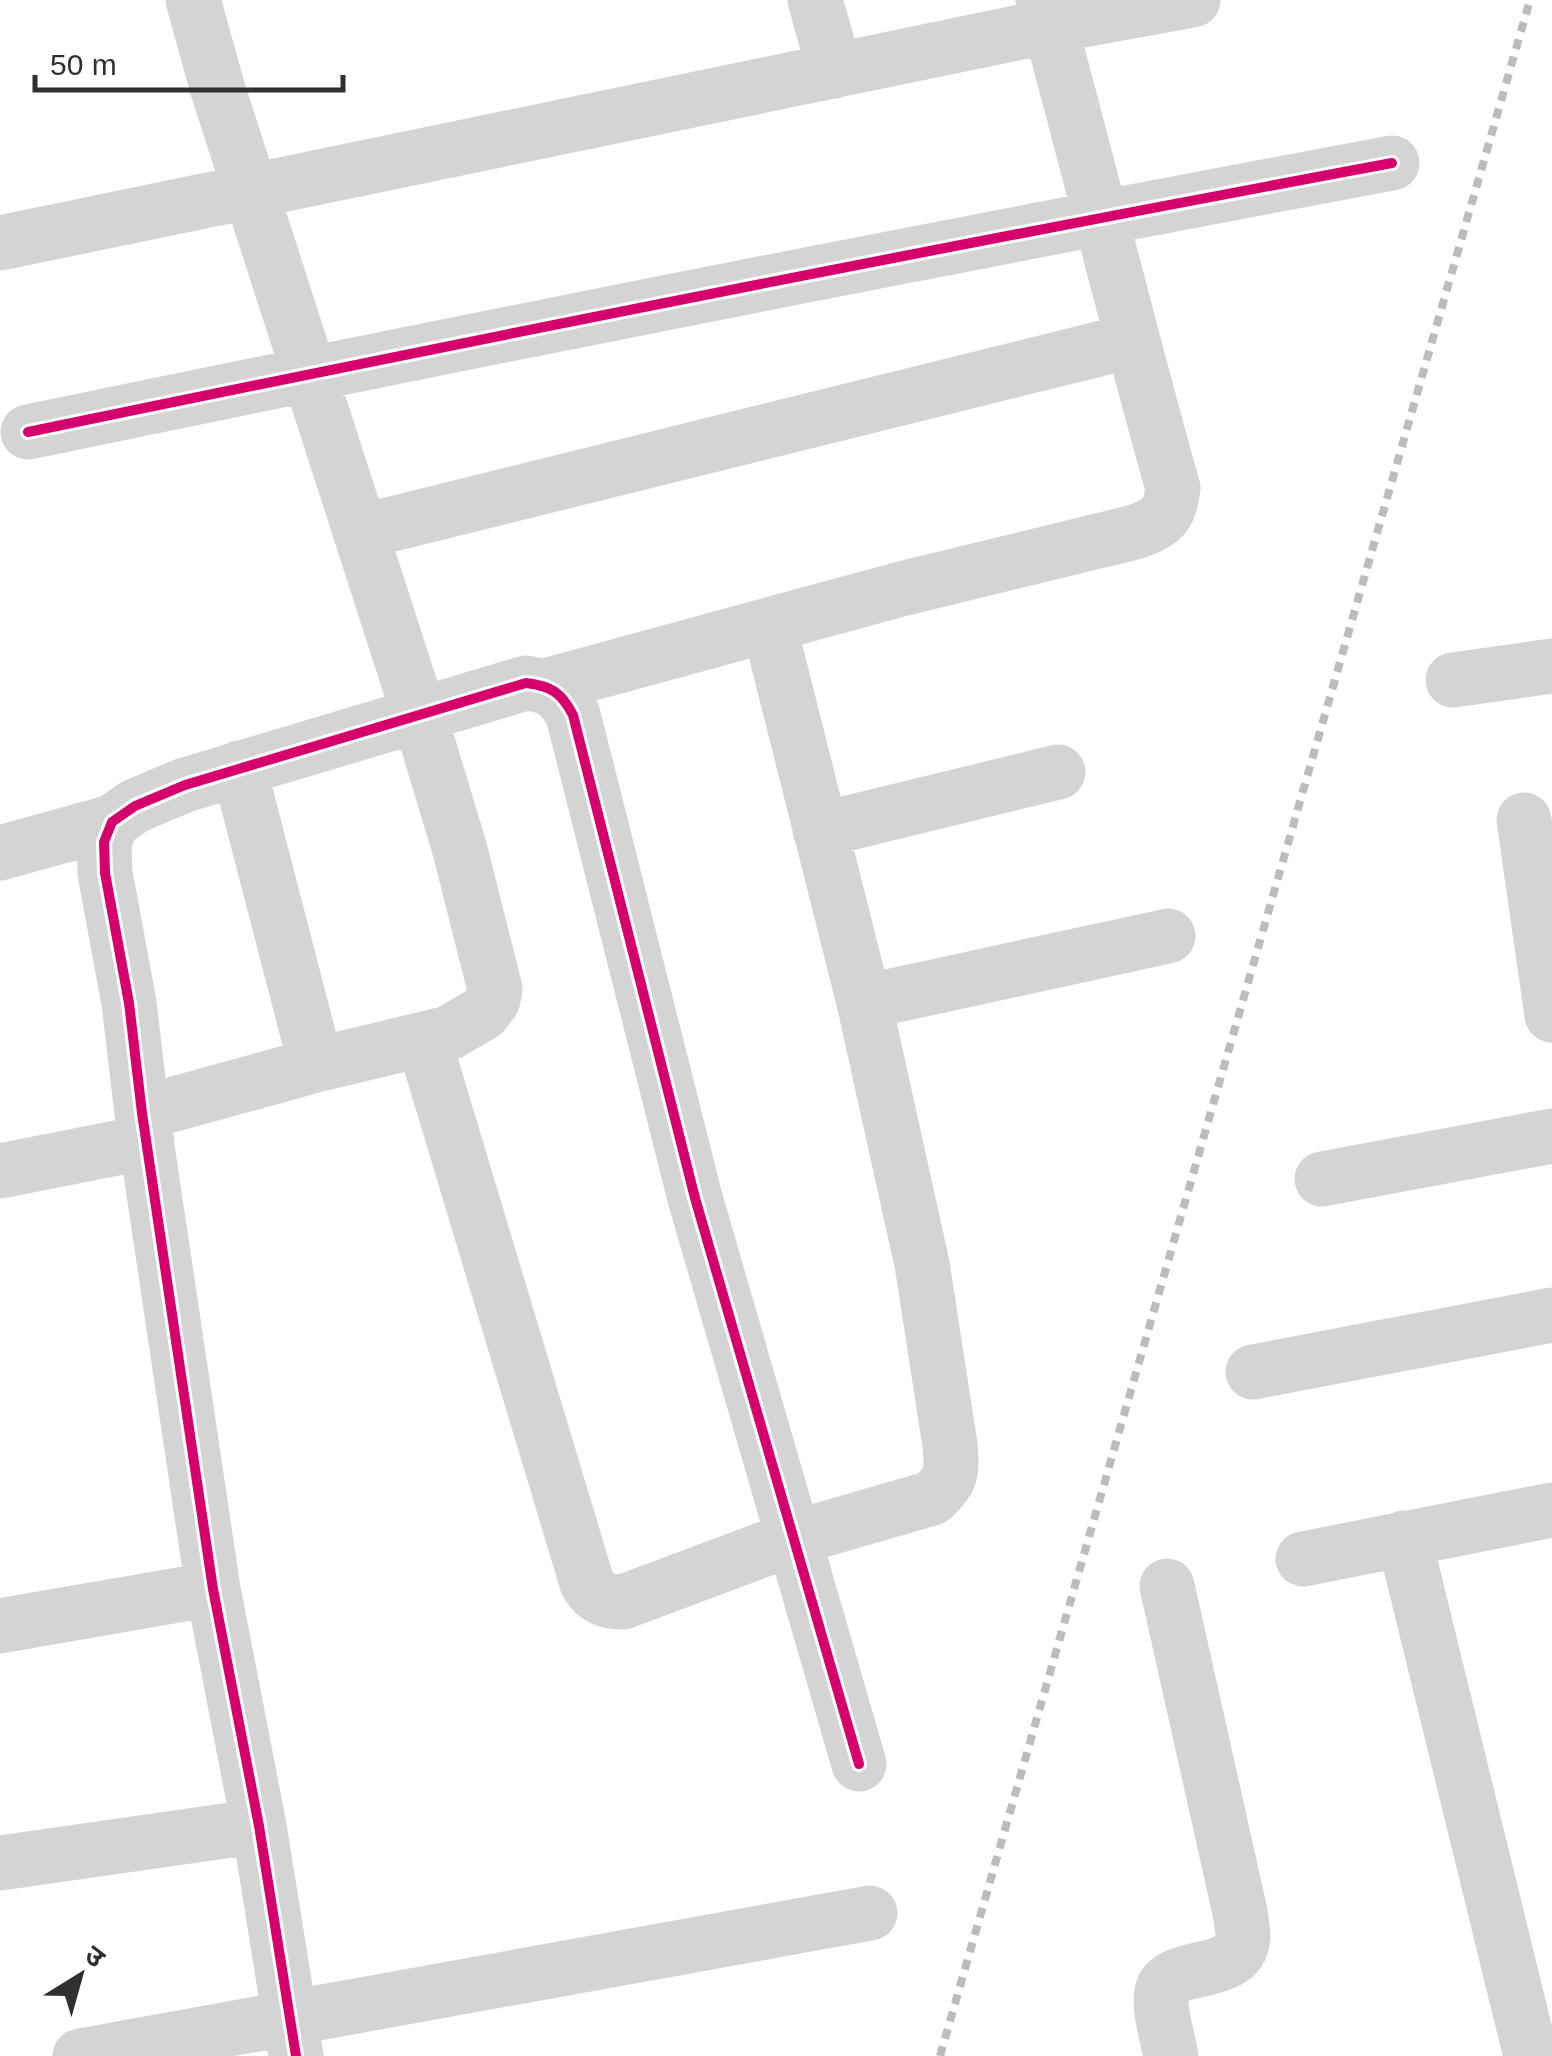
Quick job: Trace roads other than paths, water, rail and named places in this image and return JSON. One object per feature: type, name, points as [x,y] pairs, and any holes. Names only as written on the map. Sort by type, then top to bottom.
[{"type":"street","points":[[0,1170],[145,1127],[316,1065],[449,1033],[484,1013],[495,989],[460,850],[419,714],[218,90],[193,0]]},
{"type":"street","points":[[816,0],[836,71]]},
{"type":"street","points":[[0,243],[836,71],[1046,13],[1193,0]]},
{"type":"street","points":[[546,686],[901,589],[1135,532],[1158,524],[1170,508],[1173,488],[1046,13]]},
{"type":"street","points":[[28,432],[1101,217],[1392,163]]},
{"type":"street","points":[[360,532],[1131,341]]},
{"type":"street","points":[[424,1040],[592,1593],[601,1599],[623,1602],[794,1538],[932,1498],[943,1488],[952,1474],[950,1445],[922,1264],[864,1002],[769,625]]},
{"type":"street","points":[[1453,680],[1552,666]]},
{"type":"street","points":[[0,853],[112,822],[136,806],[239,768],[526,682],[546,686],[564,698],[573,715],[695,1198],[860,1764]]},
{"type":"street","points":[[239,768],[316,1065]]},
{"type":"street","points":[[820,830],[1058,772]]},
{"type":"street","points":[[1524,820],[1552,1015]]},
{"type":"street","points":[[112,822],[104,842],[105,873],[130,1003],[213,1589],[258,1826],[292,2036]]},
{"type":"street","points":[[864,1002],[1168,936]]},
{"type":"street","points":[[1322,1179],[1552,1136]]},
{"type":"street","points":[[1253,1372],[1552,1314]]},
{"type":"street","points":[[1303,1559],[1552,1510]]},
{"type":"street","points":[[1404,1538],[1531,2056]]},
{"type":"street","points":[[1167,1586],[1243,1937],[1240,1949],[1231,1959],[1175,1977],[1166,1984],[1162,2007],[1172,2056]]},
{"type":"street","points":[[0,1626],[213,1589]]},
{"type":"street","points":[[0,1863],[258,1826]]},
{"type":"street","points":[[80,2056],[292,2036],[870,1913]]},
{"type":"railway","points":[[940,2056],[1530,0]]}]
